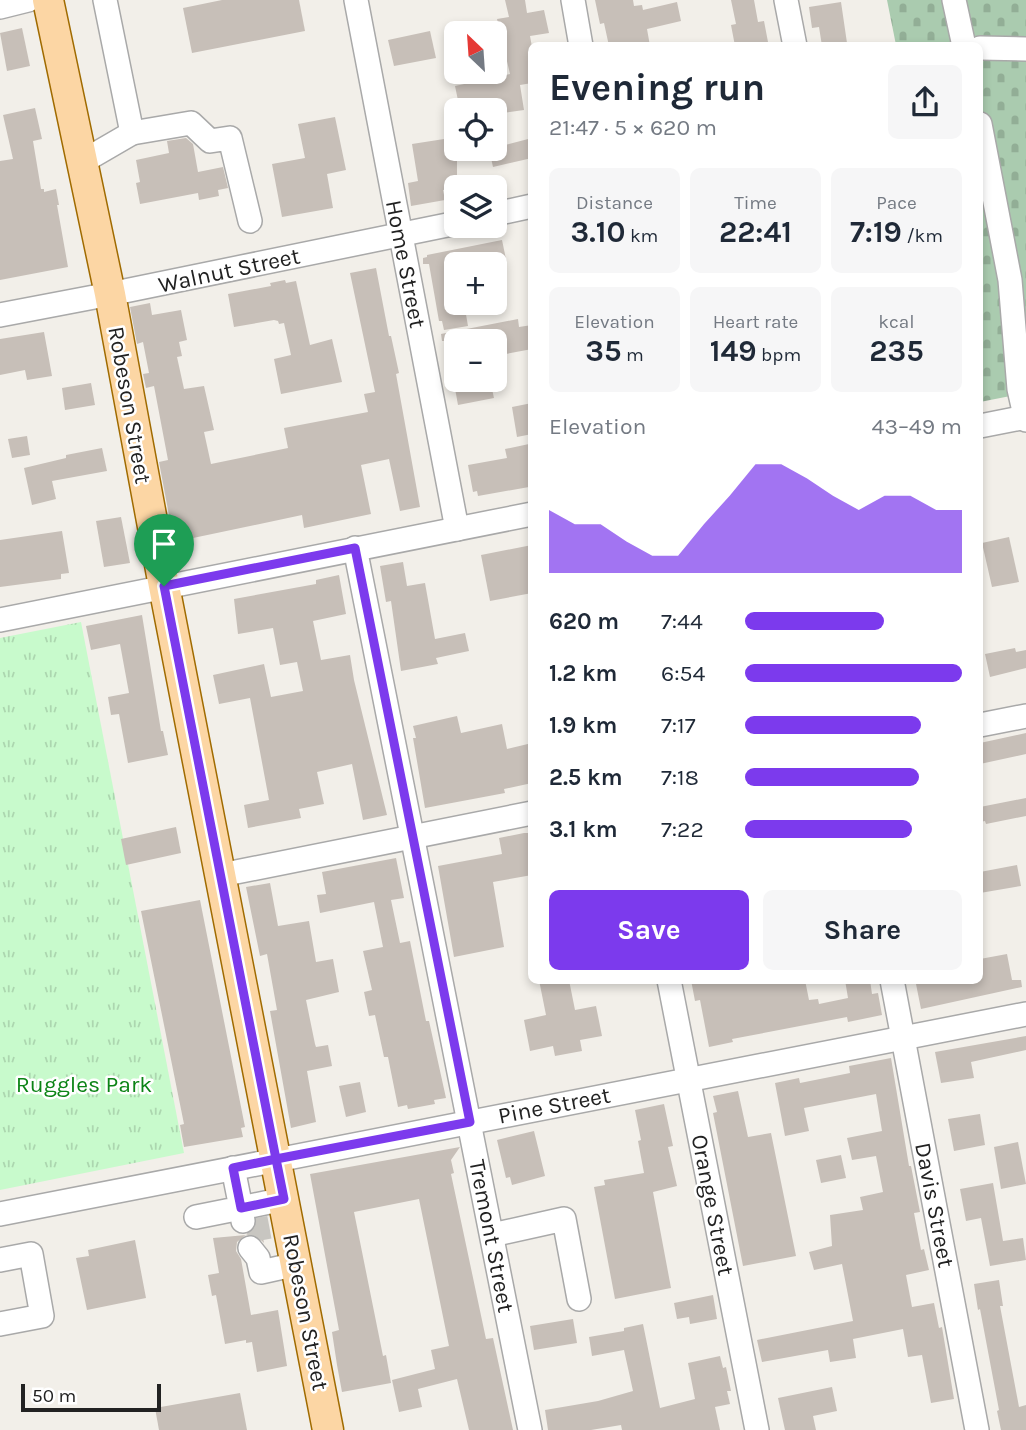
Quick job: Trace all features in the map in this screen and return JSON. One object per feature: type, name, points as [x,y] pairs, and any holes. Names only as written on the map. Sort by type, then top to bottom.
[{"type":"main road","name":"Robeson Street","points":[[48,0],[110,295],[328,1430]]},
{"type":"street","points":[[0,7],[28,0]]},
{"type":"street","points":[[105,0],[132,133]]},
{"type":"street","name":"Home Street","points":[[356,0],[457,528]]},
{"type":"street","points":[[573,0],[580,42]]},
{"type":"street","points":[[786,0],[794,42]]},
{"type":"street","points":[[954,0],[963,42]]},
{"type":"street","points":[[983,48],[1026,49]]},
{"type":"street","points":[[82,162],[132,133],[191,123],[210,141],[230,138],[250,221]]},
{"type":"street","points":[[983,136],[1018,279],[1019,389],[1026,418],[983,425]]},
{"type":"street","points":[[507,211],[528,207]]},
{"type":"street","name":"Walnut Street","points":[[0,314],[110,295],[444,226]]},
{"type":"street","points":[[0,620],[528,515]]},
{"type":"street","name":"Tremont Street","points":[[355,548],[530,1430]]},
{"type":"street","points":[[983,724],[1026,716]]},
{"type":"street","points":[[221,875],[528,814]]},
{"type":"street","name":"Orange Street","points":[[670,984],[757,1430]]},
{"type":"street","name":"Davis Street","points":[[893,984],[977,1430]]},
{"type":"street","name":"Pine Street","points":[[0,1214],[1026,1014]]},
{"type":"street","points":[[233,1168],[248,1213]]},
{"type":"street","points":[[196,1217],[248,1213],[284,1199]]},
{"type":"street","points":[[492,1235],[564,1219],[579,1299]]},
{"type":"street","points":[[256,1250],[261,1272],[297,1265]]},
{"type":"street","points":[[0,1260],[31,1254],[42,1315],[0,1324]]},
{"type":"green space","points":[[887,0],[1026,0],[1026,393],[983,401],[983,42],[895,42]]},
{"type":"green space","name":"Ruggles Park","points":[[81,622],[184,1153],[0,1190],[0,638]]},
{"type":"building","points":[[222,0],[299,0],[305,31],[192,53],[183,8]]},
{"type":"building","points":[[505,0],[525,0],[527,13],[544,10],[549,33],[530,36],[531,42],[528,42],[528,84],[520,85],[524,110],[507,112],[507,98],[458,98],[455,86],[508,84],[508,21],[497,19],[509,17]]},
{"type":"building","points":[[595,0],[633,0],[634,6],[642,5],[643,10],[677,2],[681,21],[647,29],[649,42],[608,42],[604,23],[600,24]]},
{"type":"building","points":[[731,0],[754,0],[758,22],[764,21],[768,42],[734,42],[731,25],[736,24]]},
{"type":"building","points":[[841,2],[847,42],[821,42],[819,27],[812,28],[809,7]]},
{"type":"building","points":[[22,28],[30,66],[7,71],[0,33]]},
{"type":"building","points":[[430,31],[436,58],[394,66],[388,40]]},
{"type":"building","points":[[35,108],[42,139],[33,141],[41,189],[44,189],[44,192],[56,189],[68,267],[0,280],[0,161],[13,159],[3,115]]},
{"type":"building","points":[[335,117],[346,170],[327,174],[333,208],[282,217],[272,164],[305,158],[298,124]]},
{"type":"building","points":[[186,138],[193,144],[198,172],[223,167],[228,188],[218,190],[219,196],[199,200],[198,193],[140,204],[136,160],[169,153],[167,141]]},
{"type":"building","points":[[444,139],[444,161],[457,161],[457,175],[444,175],[444,200],[411,206],[408,183],[418,181],[412,144]]},
{"type":"building","points":[[528,139],[528,159],[493,167],[492,161],[507,161],[507,144]]},
{"type":"building","points":[[502,240],[504,252],[444,252],[444,315],[466,315],[468,326],[444,330],[442,321],[439,321],[429,264],[423,264],[423,258],[427,255]]},
{"type":"building","points":[[376,268],[399,373],[396,374],[420,507],[400,511],[389,459],[361,465],[371,514],[304,528],[302,515],[174,542],[159,462],[168,460],[154,386],[146,388],[143,374],[149,373],[143,342],[137,344],[130,307],[150,303],[152,315],[181,310],[187,340],[179,342],[182,356],[177,357],[184,389],[204,386],[214,430],[204,432],[211,464],[288,448],[284,428],[368,412],[364,394],[375,392],[350,273]]},
{"type":"building","points":[[285,280],[286,283],[296,281],[310,345],[332,339],[342,382],[281,394],[274,359],[291,355],[284,323],[279,324],[274,320],[234,327],[228,294],[271,286],[270,283]]},
{"type":"building","points":[[518,319],[519,327],[528,326],[528,350],[507,354],[507,329],[467,329]]},
{"type":"building","points":[[44,332],[52,376],[27,380],[25,370],[0,375],[0,339]]},
{"type":"building","points":[[91,383],[95,405],[65,410],[62,388]]},
{"type":"building","points":[[456,392],[493,392],[494,398],[458,405]]},
{"type":"building","points":[[528,404],[528,435],[517,437],[512,407]]},
{"type":"building","points":[[27,436],[30,455],[12,458],[8,439]]},
{"type":"building","points":[[528,444],[528,487],[478,496],[477,491],[473,492],[468,465],[507,458],[505,449]]},
{"type":"building","points":[[102,448],[107,471],[52,481],[56,499],[32,505],[24,468],[66,458],[66,455]]},
{"type":"building","points":[[121,517],[130,563],[104,567],[96,521]]},
{"type":"building","points":[[62,531],[69,573],[61,574],[61,579],[0,587],[0,540]]},
{"type":"building","points":[[1009,537],[1019,582],[992,587],[983,543]]},
{"type":"building","points":[[528,546],[528,594],[490,601],[481,555]]},
{"type":"building","points":[[403,562],[407,586],[425,583],[435,639],[465,633],[469,651],[436,658],[438,664],[401,671],[391,601],[386,602],[380,566]]},
{"type":"building","points":[[339,575],[346,614],[313,621],[321,660],[350,655],[387,815],[363,820],[352,764],[317,772],[324,804],[299,809],[301,818],[248,828],[244,805],[269,800],[250,698],[219,704],[213,675],[264,664],[271,697],[303,691],[297,662],[280,665],[273,628],[238,634],[234,599],[316,584],[316,580]]},
{"type":"building","points":[[142,615],[161,731],[168,755],[128,763],[119,714],[111,715],[108,697],[129,693],[120,644],[91,650],[86,626]]},
{"type":"building","points":[[1015,648],[1016,652],[1026,650],[1026,668],[990,677],[985,654]]},
{"type":"building","points":[[457,716],[461,733],[502,724],[507,749],[528,744],[528,784],[504,789],[505,793],[425,808],[413,726]]},
{"type":"building","points":[[1026,733],[1026,754],[983,763],[983,742]]},
{"type":"building","points":[[1026,798],[1026,816],[986,824],[983,821],[983,806]]},
{"type":"building","points":[[176,827],[181,853],[126,865],[121,839]]},
{"type":"building","points":[[528,833],[528,876],[493,882],[504,947],[454,957],[438,866],[502,854],[499,838]]},
{"type":"building","points":[[396,858],[404,898],[391,900],[400,943],[410,941],[426,1021],[429,1021],[446,1098],[434,1100],[435,1104],[408,1109],[407,1105],[398,1107],[388,1057],[384,1057],[375,1015],[369,1016],[364,992],[372,990],[363,951],[383,947],[374,902],[320,913],[317,895],[326,894],[322,872]]},
{"type":"building","points":[[1017,865],[1021,886],[983,892],[983,871]]},
{"type":"building","points":[[270,883],[278,926],[309,921],[316,962],[333,959],[339,992],[306,1000],[316,1047],[328,1045],[332,1066],[307,1071],[316,1122],[291,1128],[270,1011],[277,1010],[267,954],[260,956],[246,887]]},
{"type":"building","points":[[200,900],[245,1127],[241,1128],[243,1137],[184,1147],[180,1125],[184,1124],[141,911]]},
{"type":"building","points":[[1007,954],[1012,980],[1021,980],[1022,987],[921,1009],[916,984],[983,984],[983,958]]},
{"type":"building","points":[[540,984],[570,984],[575,1010],[596,1006],[602,1036],[580,1040],[582,1051],[555,1056],[553,1046],[530,1051],[524,1020],[546,1015]]},
{"type":"building","points":[[692,984],[806,984],[809,1000],[818,999],[819,1004],[848,998],[846,984],[871,984],[872,994],[878,993],[882,1015],[848,1022],[847,1017],[732,1039],[733,1042],[709,1047],[700,1000],[695,1001]]},
{"type":"building","points":[[1026,1036],[1026,1050],[971,1062],[974,1078],[941,1083],[935,1052]]},
{"type":"building","points":[[891,1058],[909,1166],[920,1212],[914,1213],[921,1250],[924,1249],[929,1270],[906,1275],[912,1307],[934,1303],[939,1328],[942,1327],[954,1399],[931,1403],[922,1355],[908,1357],[903,1329],[853,1339],[856,1358],[830,1362],[828,1350],[762,1362],[757,1340],[853,1321],[842,1264],[814,1270],[809,1252],[832,1246],[830,1215],[863,1210],[860,1197],[883,1192],[876,1156],[852,1160],[847,1138],[882,1131],[876,1094],[804,1108],[809,1131],[785,1136],[775,1083],[799,1078],[800,1083],[850,1073],[849,1066]]},
{"type":"building","points":[[360,1082],[366,1112],[346,1117],[339,1086]]},
{"type":"building","points":[[738,1091],[748,1137],[771,1133],[796,1256],[743,1266],[713,1113],[717,1112],[713,1096]]},
{"type":"building","points":[[664,1104],[673,1146],[668,1147],[677,1186],[653,1192],[671,1288],[615,1299],[594,1187],[605,1185],[604,1180],[644,1173],[635,1110]]},
{"type":"building","points":[[980,1114],[985,1145],[954,1151],[948,1119]]},
{"type":"building","points":[[534,1131],[545,1176],[512,1185],[510,1177],[506,1178],[497,1140]]},
{"type":"building","points":[[1018,1142],[1026,1184],[1001,1189],[994,1147]]},
{"type":"building","points":[[460,1147],[451,1160],[454,1173],[451,1174],[486,1339],[493,1338],[513,1430],[469,1430],[457,1379],[418,1389],[422,1407],[399,1412],[392,1380],[435,1369],[431,1350],[449,1346],[419,1199],[354,1212],[383,1356],[386,1355],[391,1383],[342,1392],[332,1332],[339,1330],[310,1174]]},
{"type":"building","points":[[841,1155],[846,1178],[821,1183],[816,1160]]},
{"type":"building","points":[[993,1183],[1003,1241],[1023,1238],[1026,1260],[990,1266],[981,1218],[966,1221],[960,1189]]},
{"type":"building","points":[[259,1218],[264,1243],[256,1235],[247,1234],[252,1231]]},
{"type":"building","points":[[246,1235],[237,1242],[236,1251],[241,1259],[251,1315],[278,1310],[287,1366],[257,1372],[252,1342],[246,1343],[246,1340],[225,1344],[216,1295],[212,1296],[208,1275],[219,1273],[213,1238]]},
{"type":"building","points":[[135,1240],[146,1298],[87,1310],[76,1258],[89,1256],[88,1250]]},
{"type":"building","points":[[999,1280],[1003,1306],[1000,1306],[1019,1407],[1026,1405],[1026,1430],[1001,1430],[980,1309],[978,1310],[974,1284]]},
{"type":"building","points":[[713,1295],[717,1319],[690,1324],[689,1317],[677,1319],[674,1303]]},
{"type":"building","points":[[573,1319],[577,1343],[534,1350],[530,1326]]},
{"type":"building","points":[[643,1324],[660,1408],[695,1399],[688,1363],[720,1356],[723,1368],[726,1367],[731,1391],[727,1391],[730,1404],[715,1407],[720,1430],[622,1430],[621,1425],[591,1430],[548,1430],[545,1410],[598,1401],[633,1391],[624,1350],[592,1356],[589,1337],[624,1331],[624,1328]]},
{"type":"building","points":[[832,1387],[837,1411],[813,1416],[816,1430],[785,1430],[778,1398]]},
{"type":"building","points":[[240,1393],[247,1430],[159,1430],[155,1408]]},
{"type":"tunnel","points":[[256,1218],[261,1245]]},
{"type":"route","points":[[164,586],[276,1159],[233,1168],[241,1208],[284,1199],[276,1159],[470,1122],[355,548],[164,586]]}]
